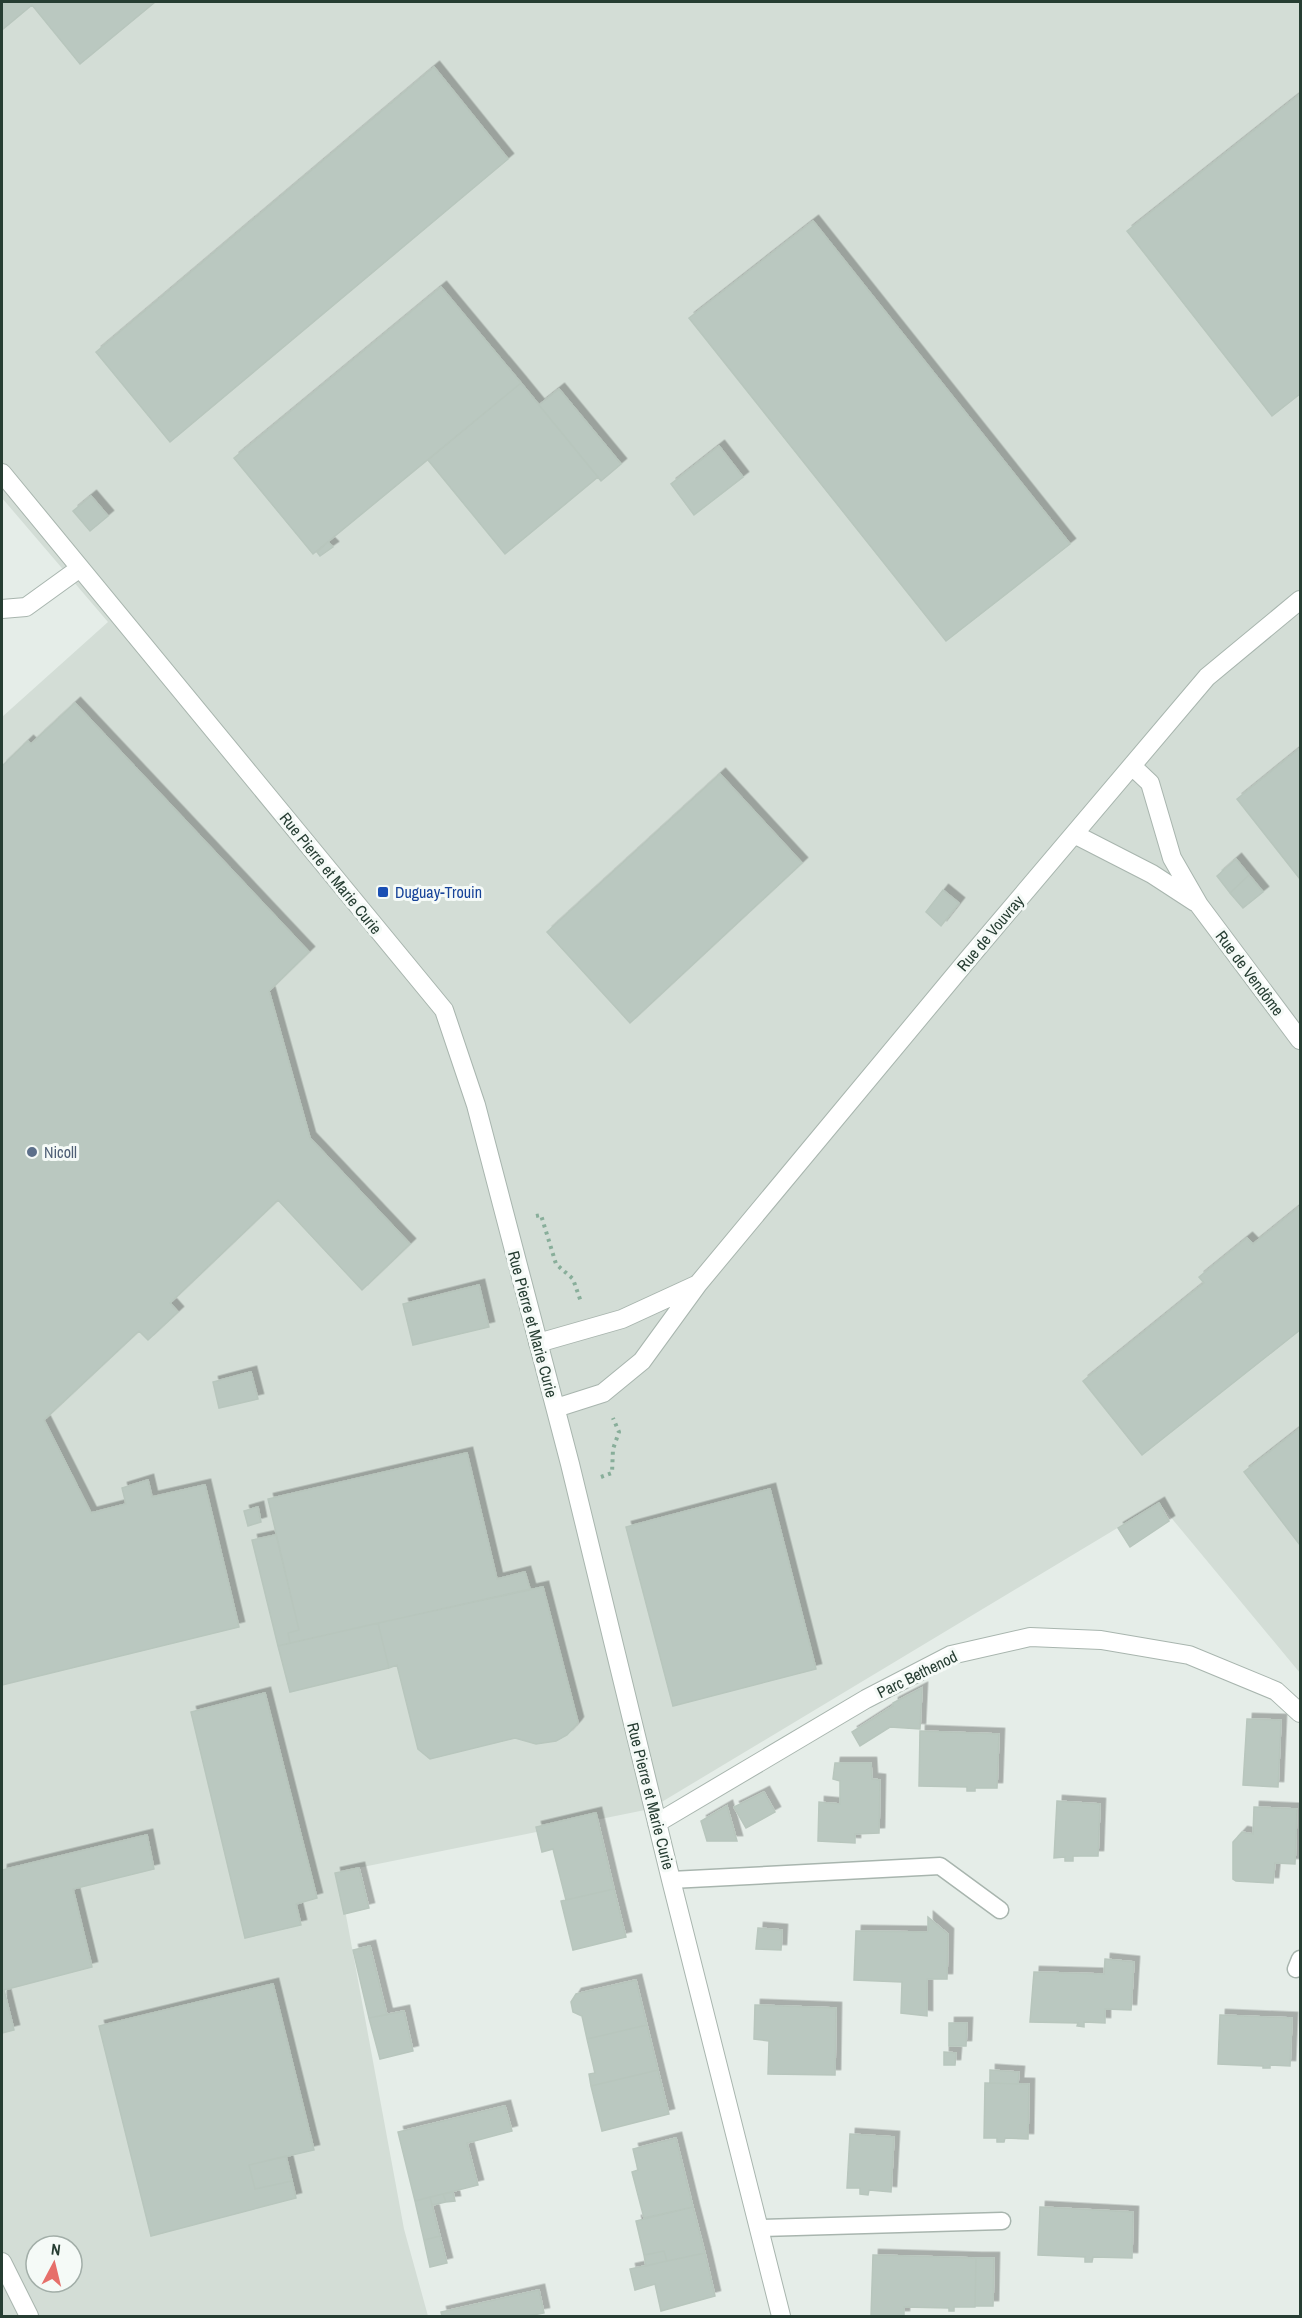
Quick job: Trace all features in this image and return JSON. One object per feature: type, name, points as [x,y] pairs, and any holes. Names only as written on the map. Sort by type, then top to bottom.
[{"type":"street","name":"Rue Pierre et Marie Curie","points":[[2,473],[444,1010],[476,1104],[556,1408],[671,1880],[781,2316]]},
{"type":"street","points":[[2,609],[26,607],[80,568]]},
{"type":"street","name":"Rue de Vouvray","points":[[556,1408],[603,1393],[642,1361],[698,1284],[969,957],[1207,677],[1300,600]]},
{"type":"street","name":"Rue de Vendôme","points":[[1132,765],[1150,783],[1172,858],[1199,905],[1300,1041]]},
{"type":"street","name":"Rue de Vendôme","points":[[1074,834],[1152,874],[1199,905]]},
{"type":"street","name":"Rue de Vouvray","points":[[538,1342],[622,1319],[698,1284]]},
{"type":"street","name":"Parc Bethenod","points":[[657,1822],[866,1699],[951,1655],[1030,1637],[1101,1640],[1189,1655],[1276,1691],[1300,1713]]},
{"type":"street","points":[[2,2262],[29,2316]]},
{"type":"lane","points":[[671,1880],[940,1866],[1000,1910]]},
{"type":"lane","points":[[759,2228],[1002,2221]]},
{"type":"shaded area","points":[[2,2],[1300,2],[1300,1673],[1159,1503],[650,1809],[338,1872],[404,2229],[428,2316],[2,2316],[2,717],[108,622],[2,498]]},
{"type":"building","points":[[2,2],[155,2],[80,64],[32,5],[2,30]]},
{"type":"building","points":[[434,67],[508,159],[170,442],[96,352]]},
{"type":"building","points":[[1300,94],[1300,394],[1272,416],[1127,231]]},
{"type":"building","points":[[813,221],[1070,544],[946,641],[689,318]]},
{"type":"building","points":[[441,287],[521,383],[313,554],[234,458]]},
{"type":"building","points":[[521,383],[598,477],[505,554],[428,460]]},
{"type":"building","points":[[559,389],[621,464],[601,481],[539,405]]},
{"type":"building","points":[[719,446],[743,477],[694,515],[671,484]]},
{"type":"building","points":[[91,496],[108,516],[90,531],[73,511]]},
{"type":"building","points":[[328,542],[333,547],[320,556],[317,552]]},
{"type":"building","points":[[75,703],[309,952],[269,991],[310,1138],[410,1244],[362,1290],[278,1200],[170,1303],[178,1312],[148,1340],[139,1331],[44,1420],[91,1513],[126,1504],[122,1488],[148,1480],[152,1497],[205,1485],[239,1627],[2,1685],[2,766],[28,741],[31,744]]},
{"type":"building","points":[[1300,748],[1300,879],[1237,799]]},
{"type":"building","points":[[720,774],[802,863],[630,1023],[547,932]]},
{"type":"building","points":[[1236,859],[1249,875],[1230,893],[1217,876]]},
{"type":"building","points":[[1249,875],[1263,892],[1243,908],[1230,893]]},
{"type":"building","points":[[943,890],[959,903],[941,926],[926,912]]},
{"type":"building","points":[[1300,1206],[1300,1330],[1142,1455],[1083,1381],[1204,1283],[1199,1277],[1247,1238],[1253,1244]]},
{"type":"building","points":[[479,1285],[489,1327],[413,1345],[403,1304]]},
{"type":"building","points":[[251,1372],[258,1399],[219,1408],[213,1382]]},
{"type":"building","points":[[1300,1428],[1300,1545],[1244,1472]]},
{"type":"building","points":[[467,1453],[497,1579],[525,1572],[530,1589],[290,1643],[288,1633],[299,1630],[268,1499]]},
{"type":"building","points":[[770,1489],[816,1669],[673,1706],[626,1527]]},
{"type":"building","points":[[1159,1503],[1169,1521],[1130,1547],[1118,1528]]},
{"type":"building","points":[[258,1507],[261,1522],[248,1526],[244,1511]]},
{"type":"building","points":[[276,1535],[299,1630],[288,1633],[290,1643],[278,1646],[252,1540]]},
{"type":"building","points":[[543,1587],[578,1722],[567,1735],[556,1741],[536,1744],[515,1738],[430,1759],[418,1749],[397,1665],[389,1668],[378,1623]]},
{"type":"building","points":[[378,1623],[389,1668],[290,1692],[278,1646]]},
{"type":"building","points":[[922,1688],[920,1729],[890,1727],[860,1746],[852,1732],[893,1706],[893,1703]]},
{"type":"building","points":[[265,1693],[317,1898],[296,1904],[301,1925],[245,1938],[191,1712]]},
{"type":"building","points":[[1247,1719],[1281,1720],[1278,1787],[1243,1785]]},
{"type":"building","points":[[920,1731],[999,1734],[997,1788],[975,1788],[975,1791],[967,1791],[967,1787],[919,1786]]},
{"type":"building","points":[[835,1763],[871,1763],[872,1779],[880,1780],[879,1833],[855,1834],[855,1843],[818,1841],[819,1802],[840,1804],[840,1781],[833,1779]]},
{"type":"building","points":[[764,1792],[775,1812],[746,1828],[734,1807]]},
{"type":"building","points":[[1057,1801],[1100,1804],[1098,1856],[1073,1856],[1073,1861],[1065,1861],[1065,1857],[1054,1858]]},
{"type":"building","points":[[727,1806],[737,1841],[707,1841],[701,1821]]},
{"type":"building","points":[[1254,1807],[1297,1809],[1295,1864],[1275,1863],[1273,1883],[1233,1879],[1233,1842],[1242,1832],[1253,1834]]},
{"type":"building","points":[[596,1813],[614,1889],[566,1900],[553,1849],[542,1852],[536,1827]]},
{"type":"building","points":[[147,1835],[154,1869],[73,1889],[92,1967],[4,1990],[14,2030],[2,2033],[2,1870]]},
{"type":"building","points":[[359,1868],[369,1908],[344,1914],[335,1873]]},
{"type":"building","points":[[614,1889],[626,1937],[573,1950],[561,1901]]},
{"type":"building","points":[[928,1917],[948,1934],[947,1979],[927,1979],[927,2016],[901,2013],[902,1982],[854,1980],[856,1931],[928,1932]]},
{"type":"building","points":[[758,1928],[782,1930],[781,1950],[756,1949]]},
{"type":"building","points":[[370,1946],[387,2015],[369,2018],[353,1950]]},
{"type":"building","points":[[1105,1959],[1134,1962],[1131,2010],[1105,2009],[1105,2023],[1084,2022],[1084,2027],[1077,2026],[1078,2023],[1030,2022],[1034,1972],[1104,1974]]},
{"type":"building","points":[[636,1980],[647,2025],[587,2039],[582,2016],[573,2012],[571,2002],[576,1994]]},
{"type":"building","points":[[273,1984],[314,2150],[249,2165],[255,2189],[292,2181],[296,2198],[151,2236],[99,2026]]},
{"type":"building","points":[[755,2005],[836,2008],[835,2075],[768,2074],[769,2041],[754,2039]]},
{"type":"building","points":[[404,2011],[413,2051],[380,2059],[369,2018]]},
{"type":"building","points":[[1220,2015],[1292,2018],[1290,2066],[1270,2065],[1270,2068],[1263,2068],[1263,2066],[1218,2064]]},
{"type":"building","points":[[949,2023],[967,2023],[966,2046],[949,2046]]},
{"type":"building","points":[[647,2025],[658,2070],[591,2086],[589,2074],[595,2073],[587,2039]]},
{"type":"building","points":[[944,2052],[956,2053],[955,2065],[944,2065]]},
{"type":"building","points":[[658,2070],[669,2114],[602,2131],[591,2086]]},
{"type":"building","points":[[990,2070],[1019,2072],[1018,2084],[990,2083]]},
{"type":"building","points":[[985,2083],[1029,2084],[1028,2139],[1005,2138],[1004,2142],[997,2142],[997,2138],[984,2138]]},
{"type":"building","points":[[505,2106],[512,2131],[467,2143],[478,2185],[415,2201],[398,2132]]},
{"type":"building","points":[[850,2134],[894,2137],[891,2192],[869,2190],[868,2195],[860,2194],[860,2188],[847,2188]]},
{"type":"building","points":[[676,2138],[693,2207],[644,2218],[632,2172],[638,2170],[633,2149]]},
{"type":"building","points":[[286,2156],[292,2181],[255,2189],[249,2165]]},
{"type":"building","points":[[453,2192],[455,2201],[446,2202],[443,2194]]},
{"type":"building","points":[[443,2194],[446,2202],[432,2205],[430,2197]]},
{"type":"building","points":[[430,2197],[440,2236],[424,2240],[415,2201]]},
{"type":"building","points":[[693,2207],[705,2253],[667,2261],[664,2251],[644,2255],[636,2221]]},
{"type":"building","points":[[1040,2207],[1133,2212],[1132,2258],[1093,2257],[1092,2262],[1085,2262],[1085,2257],[1038,2255]]},
{"type":"building","points":[[440,2236],[447,2263],[430,2267],[424,2240]]},
{"type":"building","points":[[664,2251],[667,2261],[646,2266],[644,2255]]},
{"type":"building","points":[[705,2253],[715,2296],[661,2311],[655,2284],[635,2290],[630,2269]]},
{"type":"building","points":[[873,2255],[976,2258],[975,2307],[954,2307],[954,2311],[949,2311],[949,2308],[904,2307],[904,2316],[871,2316]]},
{"type":"building","points":[[976,2258],[994,2258],[993,2306],[975,2306]]},
{"type":"building","points":[[539,2290],[544,2313],[528,2316],[442,2316],[441,2312]]},
{"type":"place","name":"Duguay-Trouin","points":[[383,892]]},
{"type":"place","name":"Nicoll","points":[[32,1152]]}]
